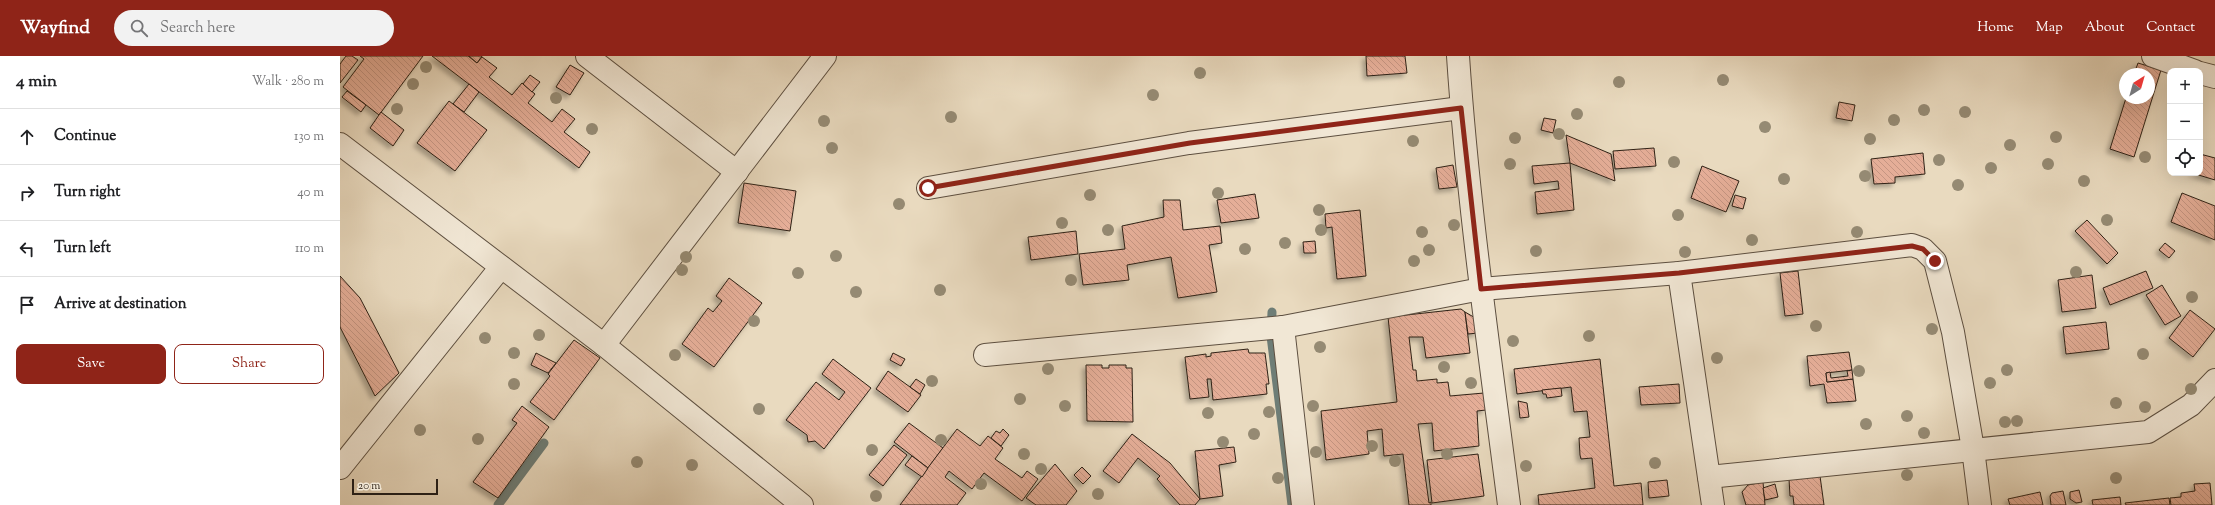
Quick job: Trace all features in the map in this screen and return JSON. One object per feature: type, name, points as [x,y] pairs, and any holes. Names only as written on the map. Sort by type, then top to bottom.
[{"type":"street","points":[[587,56],[737,172]]},
{"type":"street","points":[[604,344],[825,56]]},
{"type":"street","points":[[1458,56],[1461,108],[1481,289],[1509,505]]},
{"type":"street","points":[[2153,56],[2187,68]]},
{"type":"street","points":[[2203,74],[2215,77]]},
{"type":"street","points":[[928,188],[1190,143],[1461,108]]},
{"type":"street","points":[[340,144],[604,344],[802,505]]},
{"type":"street","points":[[986,355],[1283,327],[1481,289],[1679,273],[1912,246],[1923,249],[1935,261],[1953,332],[1973,449],[1980,505]]},
{"type":"street","points":[[340,468],[501,267]]},
{"type":"street","points":[[1679,273],[1713,505]]},
{"type":"street","points":[[1283,327],[1303,505]]},
{"type":"street","points":[[1709,477],[2148,432],[2191,405],[2215,380]]},
{"type":"building","points":[[346,56],[352,56],[358,60],[340,83],[340,64]]},
{"type":"building","points":[[360,56],[423,56],[379,115],[343,87],[364,59]]},
{"type":"building","points":[[432,56],[468,56],[477,63],[482,57],[497,68],[489,77],[512,95],[522,83],[535,94],[528,103],[552,122],[562,109],[575,119],[564,132],[590,152],[579,168]]},
{"type":"building","points":[[469,56],[482,56],[477,63]]},
{"type":"building","points":[[1366,56],[1405,56],[1407,73],[1367,76]]},
{"type":"building","points":[[2138,63],[2154,68],[2136,68]]},
{"type":"building","points":[[570,65],[584,73],[570,95],[556,87]]},
{"type":"building","points":[[2155,68],[2161,70],[2155,89]]},
{"type":"building","points":[[530,75],[540,82],[532,92],[523,84]]},
{"type":"building","points":[[469,84],[479,92],[464,112],[453,104]]},
{"type":"building","points":[[347,91],[366,105],[361,112],[342,97]]},
{"type":"building","points":[[449,101],[487,130],[455,171],[417,143]]},
{"type":"building","points":[[1839,102],[1855,105],[1852,121],[1836,118]]},
{"type":"building","points":[[2124,104],[2150,104],[2134,157],[2110,149]]},
{"type":"building","points":[[381,112],[404,130],[393,146],[370,128]]},
{"type":"building","points":[[1544,118],[1556,120],[1553,133],[1541,130]]},
{"type":"building","points":[[1566,135],[1611,154],[1615,181],[1570,163]]},
{"type":"building","points":[[1654,148],[1656,166],[1615,169],[1613,151]]},
{"type":"building","points":[[1923,153],[1925,174],[1895,177],[1895,183],[1874,184],[1871,159]]},
{"type":"building","points":[[2203,155],[2215,158],[2215,180],[2202,176]]},
{"type":"building","points":[[1570,163],[1574,210],[1537,214],[1535,192],[1559,189],[1558,181],[1534,184],[1532,166]]},
{"type":"building","points":[[1453,165],[1457,187],[1439,189],[1436,168]]},
{"type":"building","points":[[1702,166],[1739,181],[1726,212],[1691,198]]},
{"type":"building","points":[[744,183],[796,191],[790,231],[738,223]]},
{"type":"building","points":[[2182,193],[2215,206],[2215,240],[2171,222]]},
{"type":"building","points":[[1255,194],[1259,218],[1221,223],[1217,200]]},
{"type":"building","points":[[1735,195],[1746,198],[1743,209],[1732,206]]},
{"type":"building","points":[[1163,200],[1180,200],[1183,230],[1220,226],[1222,243],[1209,245],[1217,292],[1178,298],[1171,257],[1127,265],[1129,280],[1083,285],[1079,254],[1125,249],[1122,226],[1164,217]]},
{"type":"building","points":[[1360,210],[1366,276],[1337,279],[1332,227],[1326,228],[1325,214]]},
{"type":"building","points":[[2087,220],[2118,253],[2107,264],[2075,231]]},
{"type":"building","points":[[1076,231],[1078,254],[1031,260],[1028,237]]},
{"type":"building","points":[[1315,241],[1316,253],[1304,253],[1303,242]]},
{"type":"building","points":[[2165,243],[2175,251],[2169,258],[2159,250]]},
{"type":"building","points":[[1798,271],[1803,314],[1785,316],[1780,273]]},
{"type":"building","points":[[2146,271],[2153,288],[2110,305],[2103,288]]},
{"type":"building","points":[[2092,275],[2096,308],[2062,312],[2058,280]]},
{"type":"building","points":[[340,276],[360,298],[399,373],[375,396],[340,327]]},
{"type":"building","points":[[729,278],[762,303],[714,367],[682,344],[708,308],[713,312],[722,301],[716,296]]},
{"type":"building","points":[[2162,285],[2181,316],[2165,325],[2146,295]]},
{"type":"building","points":[[1461,309],[1465,312],[1470,353],[1426,358],[1423,337],[1409,337],[1413,370],[1416,370],[1417,381],[1437,379],[1437,383],[1448,382],[1450,396],[1484,393],[1486,410],[1477,411],[1479,446],[1434,451],[1432,423],[1418,424],[1429,503],[1431,502],[1431,505],[1409,505],[1403,454],[1384,456],[1382,429],[1367,431],[1369,454],[1326,460],[1321,411],[1397,402],[1388,317]]},
{"type":"building","points":[[2190,310],[2215,329],[2193,357],[2169,338]]},
{"type":"building","points":[[1465,312],[1477,319],[1478,333],[1468,334]]},
{"type":"building","points":[[2106,322],[2109,349],[2066,354],[2063,327]]},
{"type":"building","points":[[574,340],[600,358],[554,420],[530,402],[550,376],[548,374]]},
{"type":"building","points":[[1248,349],[1249,353],[1265,353],[1269,384],[1266,384],[1267,394],[1213,400],[1211,379],[1207,379],[1209,397],[1190,399],[1185,357],[1206,354],[1206,357],[1211,356],[1211,353]]},
{"type":"building","points":[[1849,352],[1852,370],[1826,373],[1827,382],[1853,379],[1856,401],[1827,403],[1824,384],[1810,386],[1807,356]]},
{"type":"building","points":[[536,353],[556,363],[548,373],[531,365]]},
{"type":"building","points":[[893,353],[905,359],[901,366],[890,360]]},
{"type":"building","points":[[833,359],[871,388],[824,449],[815,441],[808,442],[807,435],[786,420],[816,382],[839,400],[845,392],[822,374]]},
{"type":"building","points":[[1600,359],[1614,486],[1641,483],[1643,505],[1539,505],[1538,495],[1595,488],[1592,458],[1581,459],[1580,455],[1579,438],[1590,437],[1587,411],[1574,412],[1571,387],[1517,394],[1514,369]]},
{"type":"building","points":[[1086,365],[1102,365],[1102,368],[1109,368],[1109,365],[1126,365],[1126,368],[1132,368],[1133,422],[1087,421]]},
{"type":"building","points":[[1852,370],[1853,379],[1827,382],[1826,373],[1830,372],[1831,378],[1848,376],[1847,371]]},
{"type":"building","points":[[888,371],[921,395],[908,412],[876,389]]},
{"type":"building","points":[[916,379],[925,385],[920,394],[910,387]]},
{"type":"building","points":[[1679,384],[1680,403],[1641,405],[1639,387]]},
{"type":"building","points":[[1561,388],[1562,396],[1547,398],[1546,394],[1543,394],[1542,390]]},
{"type":"building","points":[[1518,401],[1527,403],[1529,417],[1520,418]]},
{"type":"building","points":[[522,406],[549,427],[498,498],[473,482],[517,423],[512,420]]},
{"type":"building","points":[[909,423],[943,448],[928,468],[894,442]]},
{"type":"building","points":[[957,429],[980,446],[988,436],[1003,448],[995,459],[1022,478],[1027,471],[1038,479],[1022,501],[984,473],[972,489],[949,471],[945,477],[966,493],[957,505],[900,505]]},
{"type":"building","points":[[1003,429],[1009,435],[1001,446],[991,438],[996,431],[1000,433]]},
{"type":"building","points":[[1132,434],[1170,463],[1200,499],[1195,505],[1180,505],[1157,479],[1160,476],[1138,458],[1119,483],[1103,471]]},
{"type":"building","points":[[894,445],[907,455],[883,486],[869,475]]},
{"type":"building","points":[[1234,447],[1236,462],[1219,465],[1223,496],[1200,499],[1195,451]]},
{"type":"building","points":[[1478,454],[1484,496],[1432,503],[1427,460]]},
{"type":"building","points":[[912,456],[928,468],[922,477],[905,465]]},
{"type":"building","points":[[1055,464],[1077,491],[1066,505],[1036,505],[1026,498]]},
{"type":"building","points":[[1082,467],[1091,476],[1083,484],[1074,475]]},
{"type":"building","points":[[1820,476],[1824,505],[1794,505],[1793,496],[1790,496],[1789,479]]},
{"type":"building","points":[[1667,480],[1669,496],[1649,498],[1648,482]]},
{"type":"building","points":[[1763,482],[1765,505],[1746,505],[1742,492],[1748,485]]},
{"type":"building","points":[[2210,483],[2212,505],[2171,505],[2170,498],[2181,497],[2181,493],[2195,491],[2194,484]]},
{"type":"building","points":[[1775,484],[1778,497],[1765,500],[1763,488]]},
{"type":"building","points":[[2079,490],[2082,502],[2076,503],[2070,499],[2070,492]]},
{"type":"building","points":[[2063,491],[2066,505],[2051,505],[2050,496],[2052,493]]},
{"type":"building","points":[[2040,492],[2043,505],[2010,505],[2008,499]]},
{"type":"building","points":[[2120,497],[2121,505],[2093,505],[2092,500]]},
{"type":"building","points":[[2169,498],[2170,505],[2126,505],[2125,503]]},
{"type":"waterway","points":[[1272,312],[1271,336],[1292,505]]},
{"type":"waterway","points":[[498,505],[544,443]]},
{"type":"route","points":[[928,188],[1190,143],[1461,108],[1481,289],[1679,273],[1912,246],[1923,249],[1935,261]]}]
